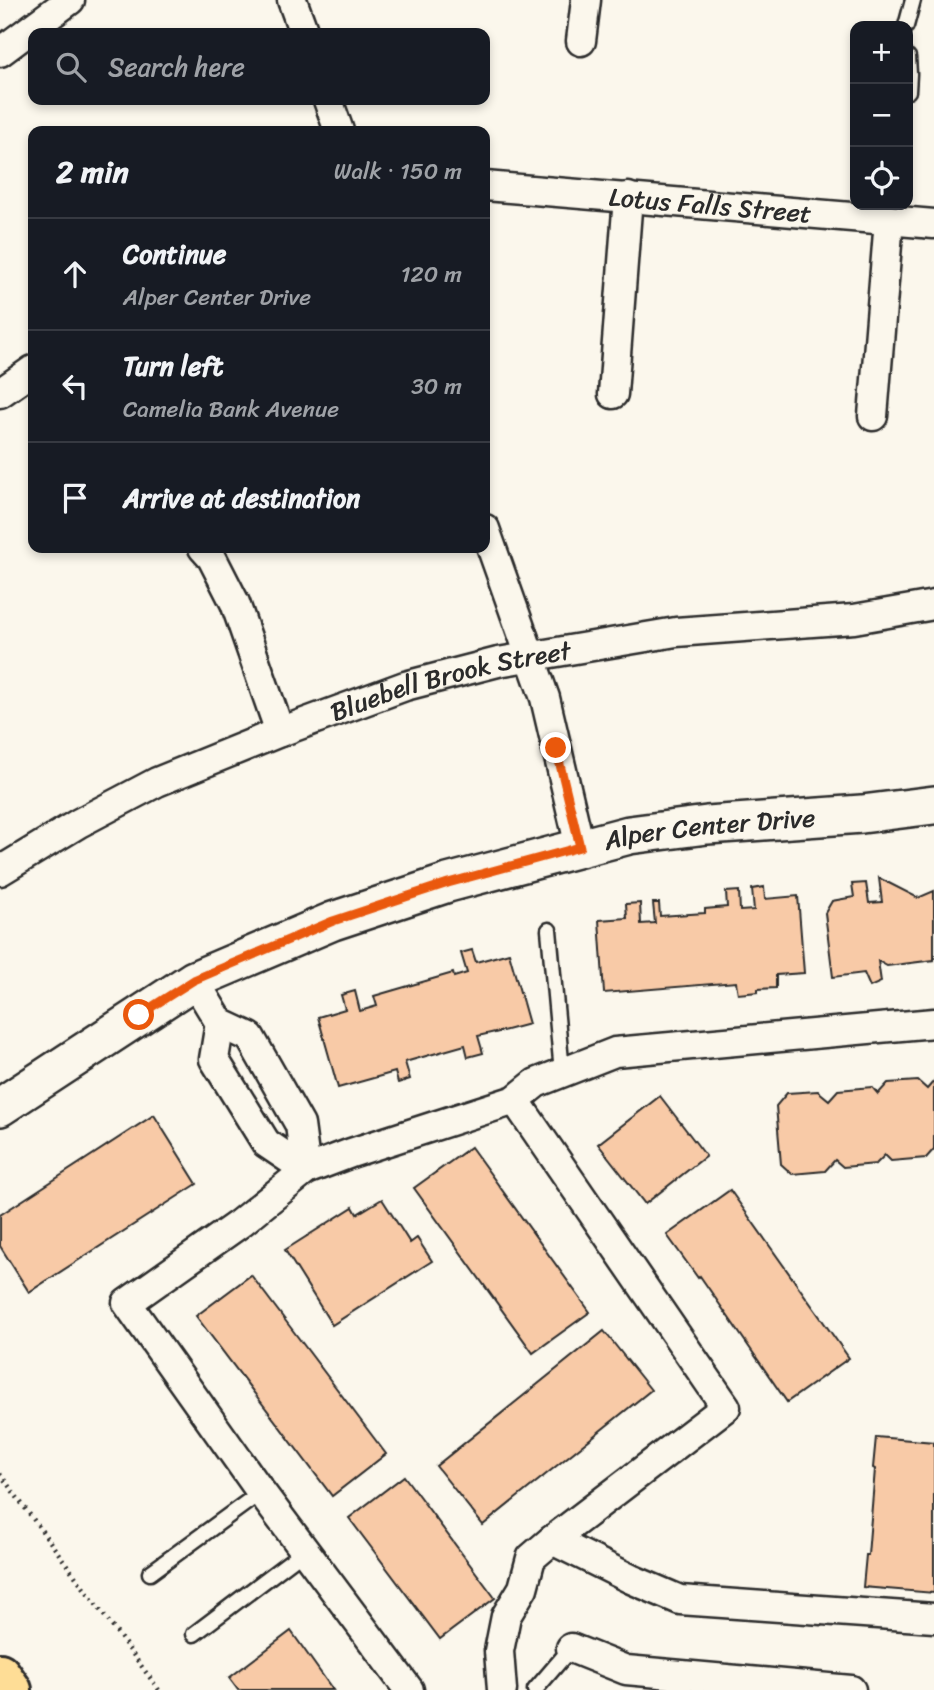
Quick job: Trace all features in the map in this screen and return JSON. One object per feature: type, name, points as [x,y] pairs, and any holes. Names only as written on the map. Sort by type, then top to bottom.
[{"type":"highway","points":[[0,1674],[12,1690]]},
{"type":"street","points":[[32,28],[70,0]]},
{"type":"street","points":[[292,0],[302,28]]},
{"type":"street","points":[[581,41],[586,0]]},
{"type":"street","points":[[0,52],[28,31]]},
{"type":"street","points":[[330,105],[337,126]]},
{"type":"street","name":"Lotus Falls Street","points":[[490,186],[892,212],[934,224]]},
{"type":"street","points":[[613,394],[628,197]]},
{"type":"street","points":[[873,416],[892,212]]},
{"type":"street","points":[[0,393],[28,373]]},
{"type":"street","points":[[490,543],[545,698],[580,847]]},
{"type":"street","points":[[208,553],[235,603],[280,732]]},
{"type":"street","name":"Bluebell Brook Street","points":[[0,871],[79,823],[157,782],[280,732],[405,686],[498,662],[676,632],[854,619],[934,605]]},
{"type":"street","name":"Alper Center Drive","points":[[0,1107],[194,980],[333,921],[448,883],[629,835],[707,825],[862,814],[934,805]]},
{"type":"street","points":[[194,980],[220,1023],[250,1037],[300,1125],[306,1170]]},
{"type":"street","points":[[220,1023],[214,1059],[266,1143],[306,1170]]},
{"type":"street","points":[[409,1690],[261,1492],[127,1303],[239,1224],[306,1170],[515,1100],[536,1083],[615,1052],[934,1023]]},
{"type":"street","points":[[502,1690],[499,1651],[506,1616],[523,1588],[531,1558],[552,1539],[726,1407],[515,1100]]},
{"type":"street","points":[[552,1539],[631,1579],[680,1600],[934,1618]]},
{"type":"street","points":[[570,1648],[626,1675],[851,1690]]},
{"type":"lane","points":[[907,21],[913,0]]},
{"type":"lane","points":[[549,930],[562,1072]]},
{"type":"lane","points":[[150,1573],[261,1492]]},
{"type":"lane","points":[[194,1634],[304,1551]]},
{"type":"lane","points":[[535,1690],[570,1648]]},
{"type":"path","points":[[0,1474],[159,1690]]},
{"type":"building","points":[[879,878],[918,898],[934,891],[934,960],[887,966],[878,961],[881,982],[870,987],[864,973],[833,977],[825,913],[832,901],[854,897],[852,884],[866,883],[869,903],[882,902]]},
{"type":"building","points":[[764,887],[765,899],[798,896],[804,973],[776,975],[776,988],[738,994],[736,982],[604,993],[599,920],[627,918],[626,904],[640,903],[641,924],[655,923],[653,903],[659,903],[660,916],[705,913],[705,909],[727,907],[726,892],[739,891],[740,911],[754,910],[752,889]]},
{"type":"building","points":[[472,950],[476,962],[509,953],[529,1024],[478,1036],[483,1053],[468,1057],[465,1045],[405,1062],[410,1079],[398,1083],[395,1072],[338,1088],[318,1017],[345,1009],[341,995],[355,991],[360,1011],[377,1006],[374,996],[453,973],[454,977],[467,973],[461,953]]},
{"type":"building","points":[[918,1081],[927,1089],[934,1081],[934,1149],[926,1158],[891,1161],[885,1155],[876,1164],[843,1167],[835,1160],[825,1171],[792,1174],[781,1164],[776,1106],[787,1093],[818,1091],[829,1100],[838,1090],[872,1087],[878,1094],[888,1083]]},
{"type":"building","points":[[660,1096],[706,1156],[645,1204],[598,1144]]},
{"type":"building","points":[[154,1115],[197,1184],[29,1292],[0,1246],[0,1215]]},
{"type":"building","points":[[471,1147],[590,1312],[533,1353],[414,1188]]},
{"type":"building","points":[[730,1190],[849,1358],[787,1402],[700,1276],[698,1278],[667,1235]]},
{"type":"building","points":[[382,1199],[410,1243],[417,1238],[432,1261],[332,1325],[285,1250],[353,1207],[357,1214]]},
{"type":"building","points":[[251,1275],[386,1454],[332,1496],[196,1316]]},
{"type":"building","points":[[604,1331],[651,1390],[483,1525],[436,1466]]},
{"type":"building","points":[[876,1437],[934,1442],[934,1593],[863,1587],[868,1555]]},
{"type":"building","points":[[404,1476],[495,1598],[440,1639],[349,1518]]},
{"type":"building","points":[[291,1631],[333,1690],[238,1690],[229,1678]]},
{"type":"route","points":[[139,1015],[194,980],[333,921],[448,883],[580,847],[556,748]]}]
